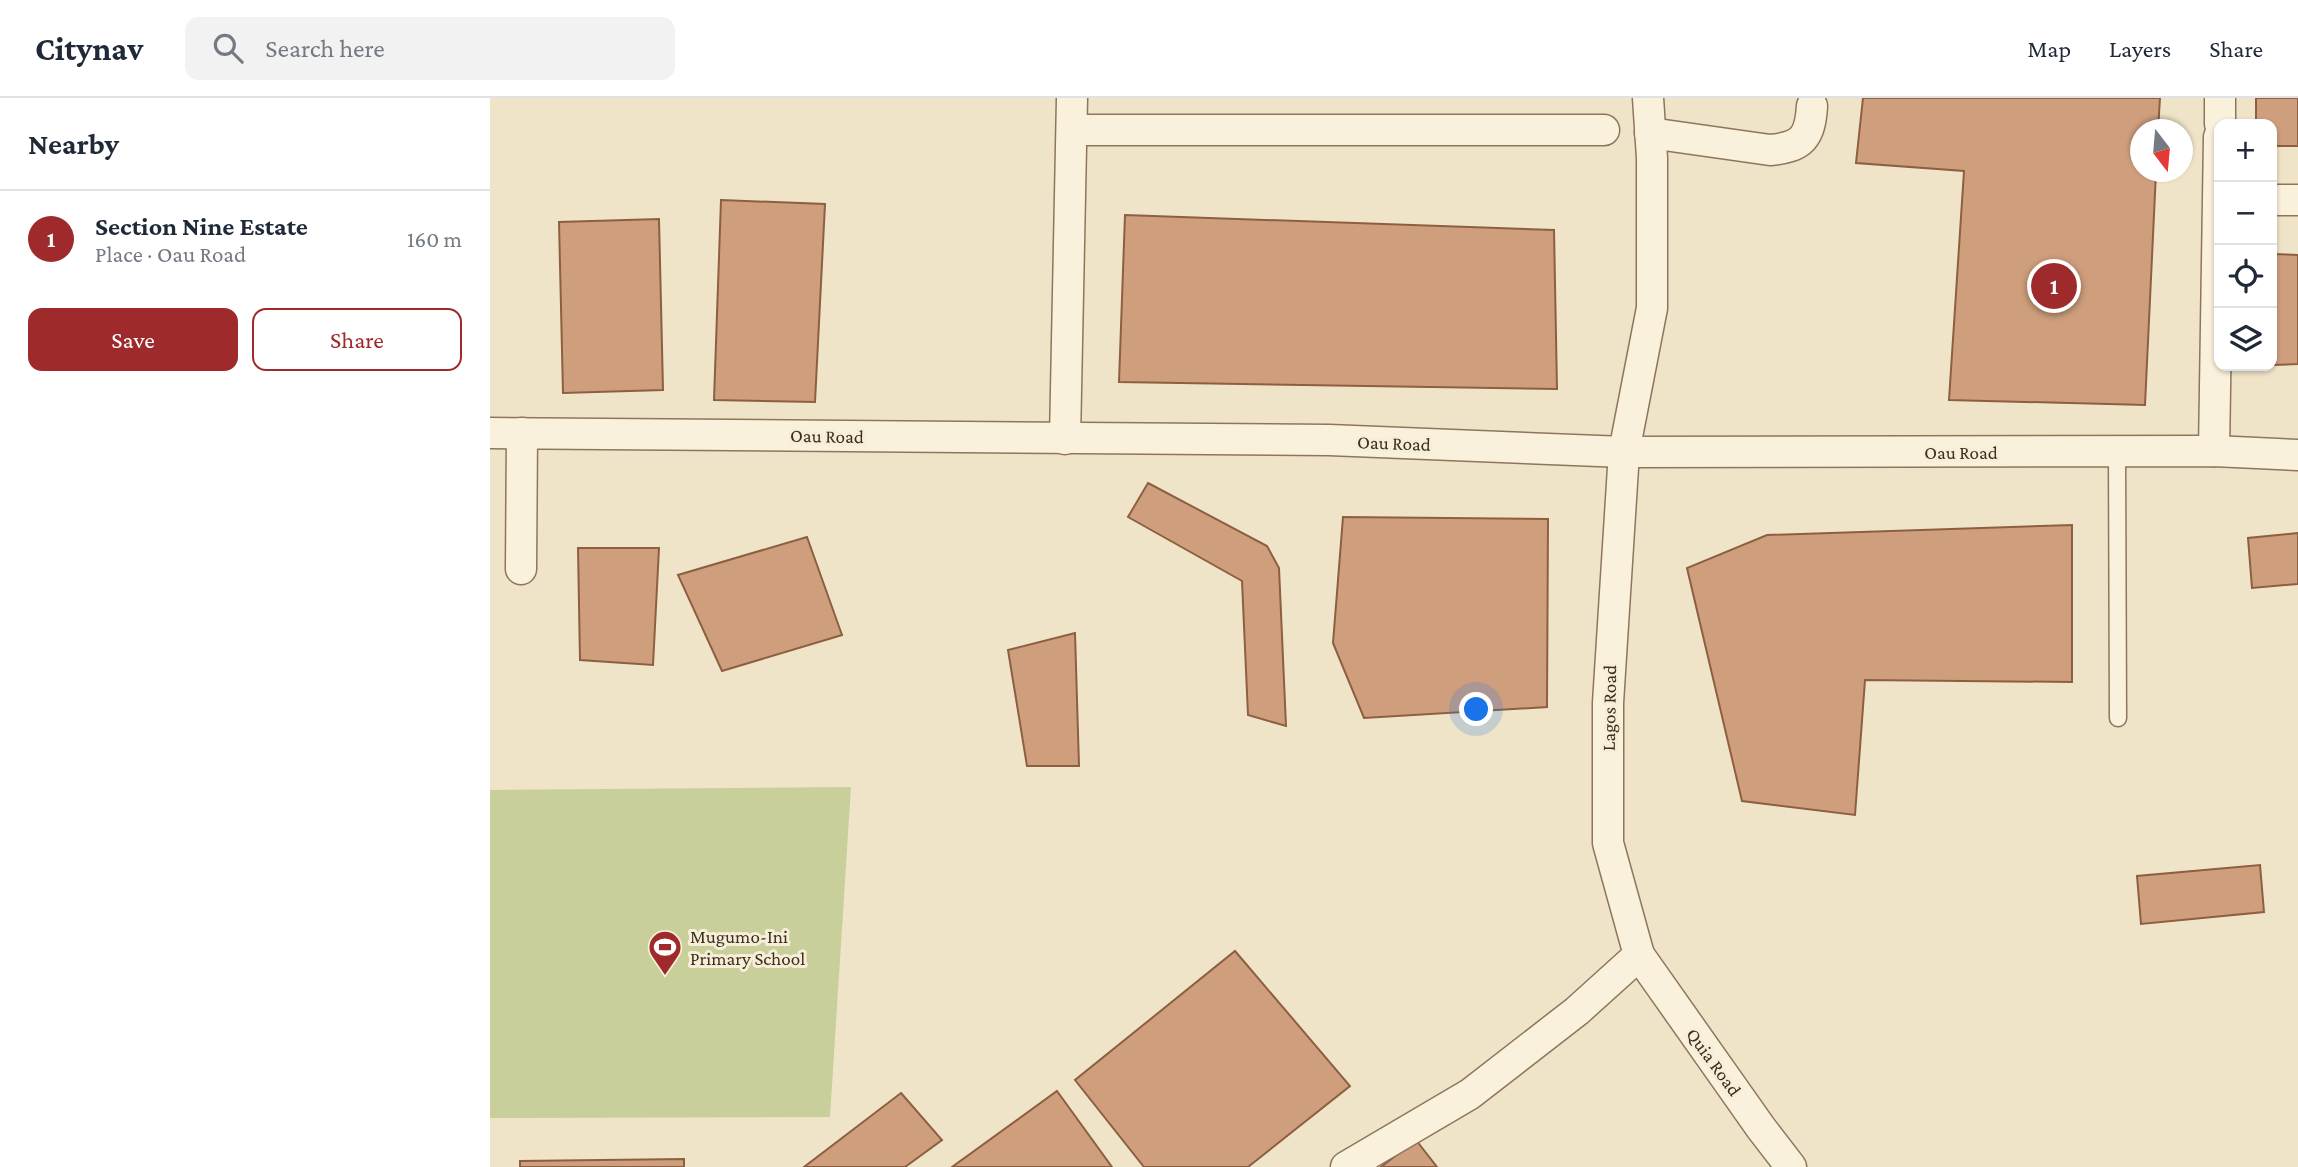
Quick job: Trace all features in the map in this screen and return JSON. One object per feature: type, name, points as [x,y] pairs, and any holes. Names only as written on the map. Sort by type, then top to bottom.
[{"type":"street","points":[[1065,439],[1072,98]]},
{"type":"street","name":"Lagos Road","points":[[1639,955],[1608,843],[1609,690],[1624,452],[1652,308],[1654,233],[1648,98]]},
{"type":"street","points":[[2220,98],[2220,119]]},
{"type":"street","points":[[1650,133],[1770,150],[1790,148],[1806,136],[1812,106]]},
{"type":"street","points":[[1072,130],[1604,130]]},
{"type":"street","points":[[2277,200],[2298,200]]},
{"type":"street","points":[[2214,451],[2217,245]]},
{"type":"street","name":"Oau Road","points":[[490,433],[1329,440],[1624,452],[2214,451],[2298,455]]},
{"type":"street","points":[[521,569],[522,433]]},
{"type":"street","points":[[1346,1167],[1470,1094],[1577,1011],[1639,955]]},
{"type":"street","name":"Quia Road","points":[[1639,955],[1791,1167]]},
{"type":"lane","points":[[2117,451],[2118,718]]},
{"type":"green space","name":"Mugumo-Ini Primary School","points":[[851,787],[830,1117],[490,1118],[490,790]]},
{"type":"building","points":[[1863,98],[2160,98],[2159,119],[2130,119],[2130,182],[2156,182],[2145,405],[1949,400],[1964,171],[1856,163]]},
{"type":"building","points":[[2256,98],[2298,98],[2298,146],[2277,146],[2277,119],[2256,119]]},
{"type":"building","points":[[721,200],[825,204],[815,402],[714,400]]},
{"type":"building","points":[[1125,215],[1554,230],[1557,389],[1119,382]]},
{"type":"building","points":[[659,219],[663,390],[563,393],[559,222]]},
{"type":"building","points":[[2277,254],[2298,255],[2298,364],[2277,365]]},
{"type":"building","points":[[1148,483],[1267,546],[1279,568],[1286,726],[1248,715],[1242,581],[1128,517]]},
{"type":"building","points":[[1343,517],[1548,519],[1547,707],[1364,718],[1333,643]]},
{"type":"building","points":[[2072,525],[2072,682],[1865,680],[1855,815],[1742,801],[1687,568],[1767,535]]},
{"type":"building","points":[[2298,533],[2298,584],[2252,588],[2248,538]]},
{"type":"building","points":[[807,537],[842,635],[722,671],[678,575]]},
{"type":"building","points":[[578,548],[659,548],[653,665],[580,660]]},
{"type":"building","points":[[1075,633],[1079,766],[1027,766],[1008,650]]},
{"type":"building","points":[[2260,865],[2264,912],[2141,924],[2137,876]]},
{"type":"building","points":[[1235,951],[1350,1086],[1248,1167],[1144,1167],[1075,1080]]},
{"type":"building","points":[[1057,1091],[1112,1167],[952,1167]]},
{"type":"building","points":[[901,1093],[942,1140],[905,1167],[804,1167]]},
{"type":"building","points":[[1416,1140],[1437,1167],[1381,1167]]},
{"type":"building","points":[[684,1159],[684,1167],[520,1167],[520,1161]]},
{"type":"place","name":"Section Nine Estate","points":[[2054,286]]},
{"type":"place","name":"Mugumo-Ini Primary School","points":[[665,977]]}]
